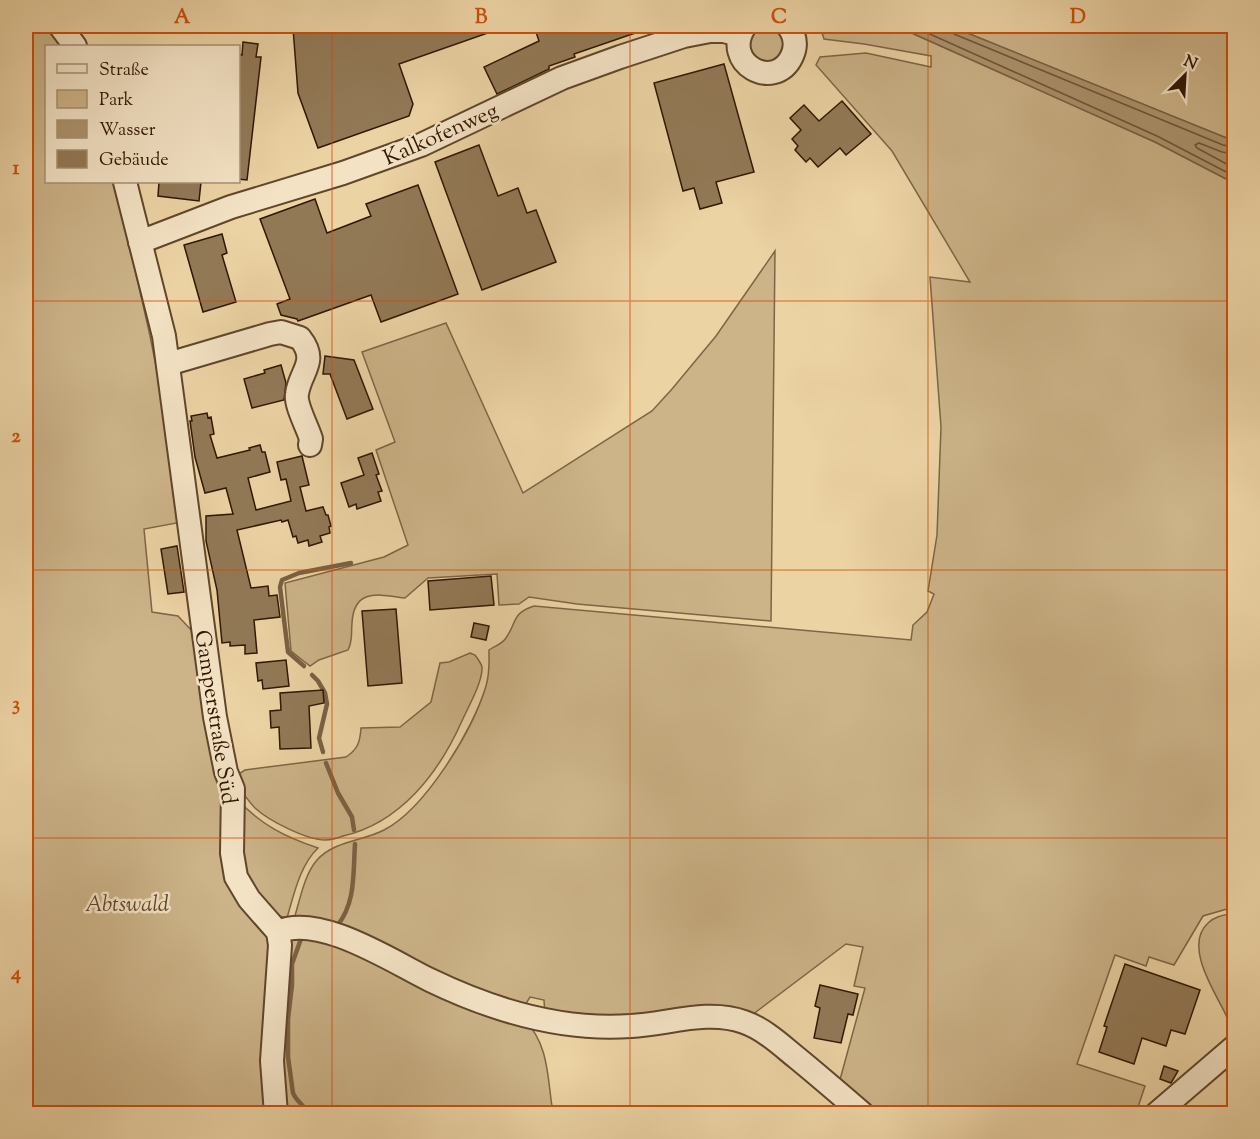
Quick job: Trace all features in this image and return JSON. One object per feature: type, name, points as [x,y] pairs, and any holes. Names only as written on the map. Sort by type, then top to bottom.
[{"type":"street","points":[[60,26],[74,45]]},
{"type":"street","name":"Kalkofenweg","points":[[140,242],[231,207],[343,173],[421,145],[553,82],[677,38],[710,31],[742,30],[738,45],[740,55],[746,64],[763,73],[773,72],[783,68],[790,61],[795,50],[795,40],[788,26]]},
{"type":"street","name":"Gamperstraße Süd","points":[[125,183],[164,336],[214,717],[226,772],[233,789],[233,866],[242,889],[278,932]]},
{"type":"street","points":[[168,364],[270,334],[282,332],[300,338],[308,353],[308,363],[296,395],[311,439],[310,446]]},
{"type":"street","points":[[276,1113],[272,1061],[280,974],[278,932],[287,928],[316,930],[356,941],[461,994],[545,1021],[631,1026],[723,1017],[746,1023],[777,1041],[863,1113]]},
{"type":"street","points":[[1156,1113],[1234,1047]]},
{"type":"green space","name":"Abtswald","points":[[26,26],[47,26],[62,45],[45,45],[45,183],[115,183],[149,331],[177,470],[182,522],[144,529],[152,612],[178,616],[194,633],[252,914],[268,939],[275,968],[270,1113],[26,1113]]},
{"type":"green space","points":[[761,26],[772,26],[779,29],[788,47],[771,65],[753,59],[748,42],[755,30]]},
{"type":"green space","points":[[820,26],[901,26],[914,34],[1155,142],[1234,183],[1234,907],[1203,916],[1174,965],[1149,957],[1146,966],[1115,955],[1077,1064],[1145,1086],[1136,1113],[868,1113],[838,1087],[865,988],[854,986],[863,947],[846,944],[748,1018],[545,1015],[544,1000],[530,997],[522,1010],[294,919],[306,880],[317,860],[340,845],[376,834],[400,820],[431,787],[459,745],[480,704],[488,677],[489,650],[504,640],[518,615],[527,609],[534,606],[911,640],[913,625],[927,612],[934,594],[928,591],[937,535],[941,427],[930,277],[970,282],[892,151],[816,65],[820,57],[866,53],[931,67],[931,56],[824,39]]},
{"type":"green space","points":[[950,26],[1113,26],[1144,33],[1167,26],[1234,26],[1234,141]]},
{"type":"green space","points":[[775,251],[771,621],[577,604],[529,597],[519,604],[499,605],[497,574],[428,578],[405,598],[378,595],[363,598],[354,611],[348,650],[319,660],[310,666],[291,651],[285,583],[384,557],[408,545],[376,450],[395,442],[362,352],[446,323],[523,493],[652,411],[716,336]]},
{"type":"green space","points":[[470,653],[475,655],[480,662],[482,673],[452,742],[429,778],[415,794],[382,820],[363,830],[337,838],[327,840],[308,837],[288,829],[261,813],[235,783],[237,775],[245,770],[346,757],[358,745],[361,728],[400,727],[431,702],[440,663],[449,662]]},
{"type":"green space","points":[[237,799],[255,816],[274,829],[318,848],[302,871],[287,918],[279,916],[243,882]]},
{"type":"green space","points":[[1234,913],[1234,1037],[1203,967],[1199,943],[1201,932],[1208,923],[1220,916]]},
{"type":"green space","points":[[310,933],[524,1019],[539,1040],[543,1051],[553,1113],[280,1114],[291,938]]},
{"type":"water","points":[[901,26],[950,26],[1234,141],[1234,183],[1155,142],[914,34]]},
{"type":"building","points":[[300,26],[505,27],[399,64],[413,104],[409,116],[318,148],[298,93],[293,28]]},
{"type":"building","points":[[534,26],[650,26],[650,28],[574,54],[575,57],[549,66],[549,69],[497,94],[484,67],[539,41]]},
{"type":"building","points":[[243,42],[258,44],[256,57],[261,57],[247,180],[240,179],[240,54],[242,55]]},
{"type":"building","points":[[724,64],[754,172],[716,182],[722,203],[700,209],[694,188],[683,191],[654,83]]},
{"type":"building","points":[[842,101],[871,134],[846,155],[840,148],[818,167],[810,158],[806,162],[795,150],[798,146],[792,139],[801,130],[790,118],[804,105],[819,121]]},
{"type":"building","points":[[479,145],[498,196],[518,188],[527,213],[536,210],[556,262],[482,290],[435,162]]},
{"type":"building","points":[[159,183],[201,183],[199,201],[158,196]]},
{"type":"building","points":[[418,185],[458,294],[381,322],[371,295],[298,321],[281,315],[277,304],[290,299],[260,219],[315,199],[327,233],[371,216],[366,204]]},
{"type":"building","points":[[222,234],[227,253],[222,255],[236,302],[203,312],[184,245]]},
{"type":"building","points":[[325,356],[354,360],[373,409],[347,419],[330,374],[323,374]]},
{"type":"building","points":[[281,365],[286,383],[284,400],[252,408],[244,379],[265,373],[264,370]]},
{"type":"building","points":[[207,413],[208,418],[211,417],[214,434],[210,435],[217,458],[250,450],[249,448],[260,445],[262,452],[265,452],[270,472],[248,478],[256,510],[291,501],[286,479],[281,480],[277,462],[302,456],[309,485],[300,487],[306,511],[323,507],[331,526],[329,527],[330,533],[320,536],[322,542],[309,546],[308,540],[298,543],[296,536],[293,537],[288,520],[237,530],[251,588],[268,586],[269,596],[277,595],[280,617],[254,620],[257,653],[245,654],[245,645],[230,646],[230,642],[222,643],[217,590],[206,541],[206,516],[233,514],[226,488],[205,493],[195,457],[191,416]]},
{"type":"building","points":[[372,453],[379,474],[376,475],[382,491],[378,492],[381,501],[357,509],[356,504],[349,507],[341,483],[364,475],[358,458]]},
{"type":"building","points":[[177,546],[184,592],[168,594],[161,549]]},
{"type":"building","points":[[491,576],[494,605],[430,610],[428,581]]},
{"type":"building","points":[[396,609],[402,683],[368,686],[362,611]]},
{"type":"building","points":[[474,623],[489,626],[486,640],[471,637]]},
{"type":"building","points":[[286,660],[289,686],[263,689],[262,680],[258,681],[256,663]]},
{"type":"building","points":[[323,690],[324,703],[309,706],[311,748],[280,749],[279,727],[271,728],[270,711],[281,710],[280,693]]},
{"type":"building","points":[[1125,964],[1200,990],[1185,1034],[1171,1030],[1166,1046],[1142,1038],[1134,1064],[1099,1052],[1107,1027],[1104,1026]]},
{"type":"building","points":[[820,985],[858,994],[853,1015],[848,1014],[841,1043],[814,1038],[820,1008],[815,1006]]},
{"type":"building","points":[[1164,1066],[1178,1071],[1171,1083],[1160,1079]]},
{"type":"waterway","points":[[304,666],[288,652],[280,587],[282,580],[299,573],[351,563]]},
{"type":"waterway","points":[[312,675],[325,693],[327,704],[319,738],[323,752]]},
{"type":"waterway","points":[[326,763],[338,793],[352,817],[354,830]]},
{"type":"waterway","points":[[337,926],[351,898],[355,844]]},
{"type":"waterway","points":[[302,936],[292,964],[288,1057],[293,1093],[309,1114]]}]
